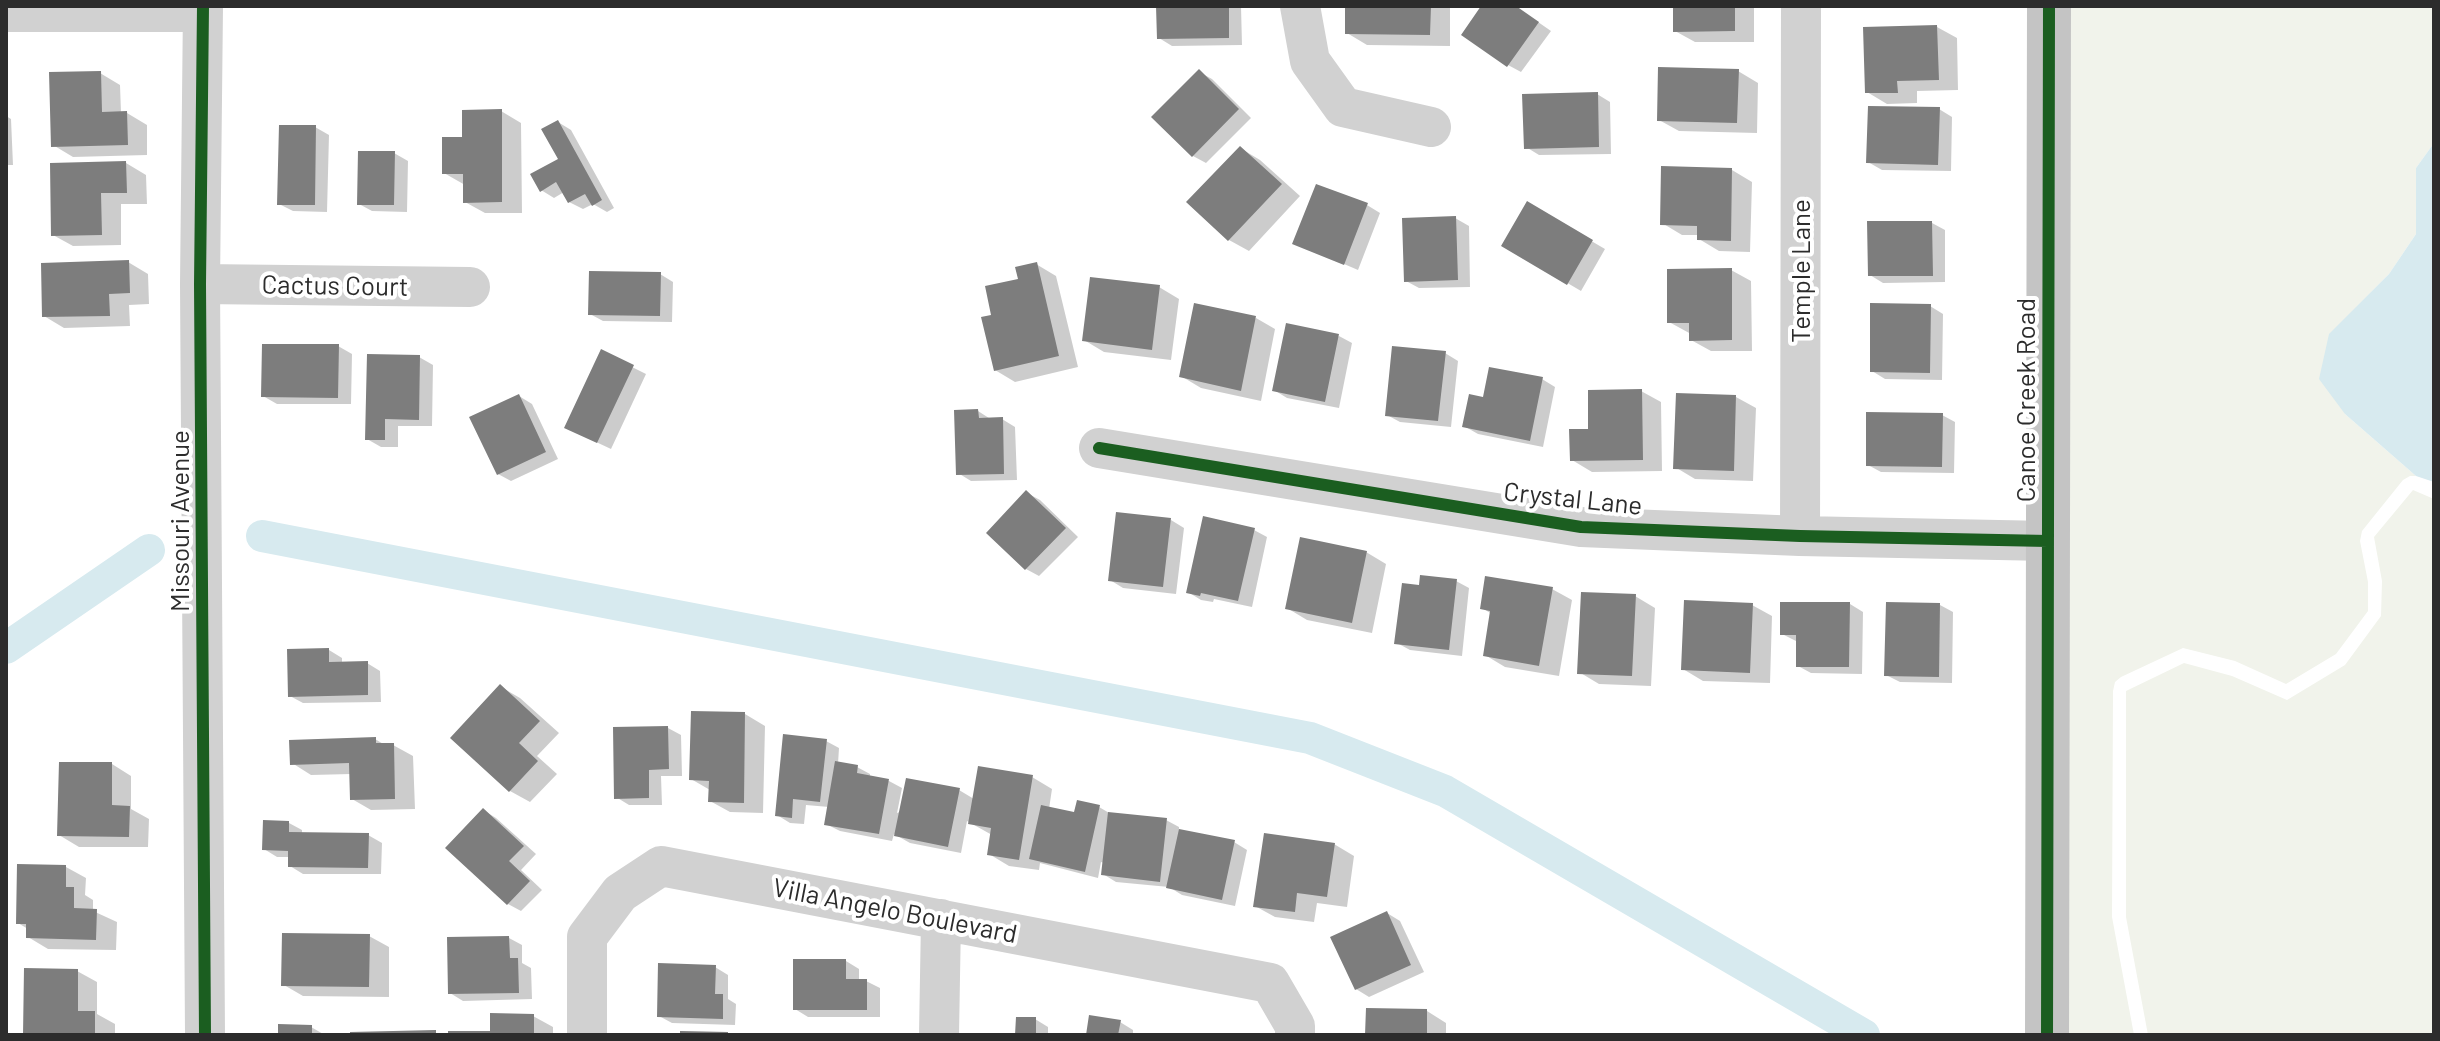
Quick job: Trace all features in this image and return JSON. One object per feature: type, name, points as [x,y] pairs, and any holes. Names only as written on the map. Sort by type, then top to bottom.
[{"type":"main road","name":"Canoe Creek Road","points":[[2047,1035],[2049,6]]},
{"type":"street","points":[[1300,6],[1310,61],[1343,107],[1431,127]]},
{"type":"street","name":"Temple Lane","points":[[1800,536],[1801,6]]},
{"type":"street","points":[[6,12],[203,9]]},
{"type":"street","name":"Missouri Avenue","points":[[203,9],[200,284],[205,1035]]},
{"type":"street","name":"Cactus Court","points":[[200,284],[470,287]]},
{"type":"street","name":"Crystal Lane","points":[[1099,448],[1581,527],[1800,536],[2048,541]]},
{"type":"street","name":"Villa Angelo Boulevard","points":[[587,1035],[587,937],[620,893],[661,866],[1270,983],[1295,1026],[1295,1035]]},
{"type":"street","points":[[939,1035],[941,919]]},
{"type":"shaded area","points":[[2065,6],[2434,6],[2434,143],[2416,168],[2416,234],[2389,274],[2330,334],[2345,414],[2416,476],[2403,480],[2362,531],[2360,541],[2368,582],[2368,611],[2336,654],[2286,684],[2235,661],[2183,648],[2115,682],[2112,917],[2134,1035],[2062,1035]]},
{"type":"shaded area","points":[[2434,143],[2434,482],[2416,476],[2345,414],[2319,379],[2329,334],[2389,274],[2416,234],[2416,168]]},
{"type":"shaded area","points":[[2413,490],[2434,499],[2434,1035],[2148,1035],[2126,917],[2126,691],[2184,663],[2232,676],[2287,700],[2345,665],[2381,616],[2382,581],[2374,537]]},
{"type":"building","points":[[1156,6],[1229,6],[1229,38],[1157,39]]},
{"type":"building","points":[[1345,6],[1431,6],[1430,35],[1345,34]]},
{"type":"building","points":[[1481,6],[1516,6],[1539,22],[1507,67],[1461,35]]},
{"type":"building","points":[[1673,6],[1735,6],[1735,31],[1673,32]]},
{"type":"building","points":[[1937,25],[1939,80],[1897,81],[1898,93],[1865,93],[1863,27]]},
{"type":"building","points":[[1658,67],[1739,69],[1737,123],[1657,121]]},
{"type":"building","points":[[1199,69],[1239,109],[1192,157],[1151,117]]},
{"type":"building","points":[[101,71],[102,112],[127,111],[128,145],[51,147],[49,72]]},
{"type":"building","points":[[1598,92],[1599,147],[1524,149],[1522,94]]},
{"type":"building","points":[[1868,106],[1940,107],[1938,165],[1866,163]]},
{"type":"building","points":[[502,109],[502,202],[463,203],[463,174],[442,174],[442,137],[462,137],[462,110]]},
{"type":"building","points":[[558,120],[602,200],[592,206],[585,194],[568,203],[556,182],[540,192],[530,174],[558,159],[541,129]]},
{"type":"building","points":[[279,125],[316,125],[315,205],[277,205]]},
{"type":"building","points":[[1240,146],[1282,184],[1228,241],[1186,202]]},
{"type":"building","points":[[358,151],[395,151],[394,205],[357,205]]},
{"type":"building","points":[[126,161],[127,193],[101,193],[102,235],[51,236],[50,163]]},
{"type":"building","points":[[1661,166],[1732,168],[1731,241],[1697,240],[1697,226],[1660,225]]},
{"type":"building","points":[[1316,184],[1368,203],[1344,265],[1292,244]]},
{"type":"building","points":[[1527,201],[1593,240],[1567,285],[1501,246]]},
{"type":"building","points":[[1456,216],[1458,280],[1404,282],[1402,218]]},
{"type":"building","points":[[1867,221],[1932,221],[1933,276],[1868,276]]},
{"type":"building","points":[[129,260],[130,293],[109,294],[110,316],[42,317],[41,263]]},
{"type":"building","points":[[1037,262],[1059,356],[994,371],[981,317],[991,315],[985,286],[1018,279],[1015,267]]},
{"type":"building","points":[[1732,268],[1732,340],[1689,341],[1689,323],[1667,323],[1667,269]]},
{"type":"building","points":[[589,271],[661,272],[660,316],[588,315]]},
{"type":"building","points":[[1090,277],[1160,285],[1152,350],[1082,341]]},
{"type":"building","points":[[1194,303],[1256,316],[1241,391],[1179,377]]},
{"type":"building","points":[[1870,303],[1931,304],[1930,373],[1870,372]]},
{"type":"building","points":[[1286,323],[1339,334],[1325,402],[1272,391]]},
{"type":"building","points":[[262,344],[339,344],[338,398],[261,397]]},
{"type":"building","points":[[1392,346],[1446,351],[1438,421],[1385,416]]},
{"type":"building","points":[[601,349],[634,365],[597,443],[564,428]]},
{"type":"building","points":[[367,354],[420,355],[419,420],[385,419],[385,440],[365,440]]},
{"type":"building","points":[[1489,367],[1543,377],[1530,441],[1462,427],[1469,394],[1483,397]]},
{"type":"building","points":[[1642,389],[1643,460],[1570,461],[1569,429],[1588,429],[1588,390]]},
{"type":"building","points":[[1676,393],[1736,395],[1734,471],[1673,469]]},
{"type":"building","points":[[519,394],[546,452],[497,475],[469,417]]},
{"type":"building","points":[[978,409],[979,418],[1003,417],[1004,474],[956,475],[954,410]]},
{"type":"building","points":[[1866,412],[1943,413],[1942,467],[1866,466]]},
{"type":"building","points":[[1026,490],[1066,528],[1025,570],[986,533]]},
{"type":"building","points":[[1116,512],[1171,518],[1163,587],[1108,581]]},
{"type":"building","points":[[1203,516],[1255,528],[1238,601],[1186,593]]},
{"type":"building","points":[[1300,537],[1367,551],[1352,623],[1285,609]]},
{"type":"building","points":[[1420,575],[1457,579],[1449,650],[1394,644],[1402,583],[1419,585]]},
{"type":"building","points":[[1485,576],[1553,587],[1539,666],[1483,656],[1490,611],[1480,609]]},
{"type":"building","points":[[1581,592],[1636,594],[1632,676],[1577,674]]},
{"type":"building","points":[[1684,600],[1753,603],[1750,673],[1681,670]]},
{"type":"building","points":[[1780,602],[1850,602],[1849,667],[1796,667],[1796,635],[1780,635]]},
{"type":"building","points":[[1886,602],[1940,603],[1939,677],[1884,676]]},
{"type":"building","points":[[329,648],[329,662],[368,661],[368,695],[288,697],[287,649]]},
{"type":"building","points":[[500,684],[540,721],[519,743],[538,761],[509,792],[450,738]]},
{"type":"building","points":[[691,711],[745,712],[744,803],[708,802],[709,781],[689,780]]},
{"type":"building","points":[[668,726],[669,769],[649,770],[649,798],[614,799],[613,727]]},
{"type":"building","points":[[783,734],[827,739],[820,802],[793,799],[792,818],[775,816]]},
{"type":"building","points":[[376,737],[376,743],[394,743],[395,799],[350,800],[349,763],[290,765],[289,740]]},
{"type":"building","points":[[835,761],[858,765],[857,773],[889,779],[879,834],[824,825]]},
{"type":"building","points":[[59,762],[112,762],[112,805],[130,806],[129,837],[57,836]]},
{"type":"building","points":[[978,766],[1033,775],[1019,860],[987,855],[991,828],[968,824]]},
{"type":"building","points":[[906,778],[960,788],[948,847],[894,836]]},
{"type":"building","points":[[1077,800],[1100,805],[1085,872],[1029,859],[1041,805],[1074,812]]},
{"type":"building","points":[[483,808],[524,846],[509,861],[530,881],[507,905],[445,848]]},
{"type":"building","points":[[1108,812],[1167,818],[1160,882],[1101,875]]},
{"type":"building","points":[[263,820],[289,821],[289,832],[369,833],[368,868],[288,867],[288,851],[262,850]]},
{"type":"building","points":[[1179,829],[1235,840],[1222,900],[1166,888]]},
{"type":"building","points":[[1264,833],[1335,843],[1327,897],[1297,893],[1295,912],[1253,907]]},
{"type":"building","points":[[17,864],[66,865],[66,887],[74,887],[74,908],[97,909],[96,940],[26,938],[26,924],[16,924]]},
{"type":"building","points":[[1387,911],[1411,965],[1355,990],[1330,937]]},
{"type":"building","points":[[282,933],[370,934],[369,987],[281,986]]},
{"type":"building","points":[[509,936],[510,958],[518,958],[519,993],[448,994],[447,937]]},
{"type":"building","points":[[793,959],[846,959],[846,979],[867,979],[867,1010],[793,1010]]},
{"type":"building","points":[[658,963],[716,965],[715,994],[723,994],[723,1019],[657,1017]]},
{"type":"building","points":[[24,968],[78,969],[78,1011],[95,1011],[95,1035],[23,1035]]},
{"type":"building","points":[[1366,1008],[1427,1009],[1427,1035],[1365,1035]]},
{"type":"building","points":[[490,1013],[534,1014],[534,1035],[448,1035],[448,1031],[490,1031]]},
{"type":"building","points":[[1089,1015],[1121,1020],[1118,1035],[1086,1035]]},
{"type":"building","points":[[1016,1017],[1036,1017],[1036,1035],[1015,1035]]},
{"type":"building","points":[[278,1024],[312,1025],[312,1035],[278,1035]]},
{"type":"building","points":[[436,1030],[436,1035],[350,1035],[350,1032]]},
{"type":"building","points":[[680,1031],[728,1032],[728,1035],[680,1035]]},
{"type":"waterway","points":[[262,536],[1310,738],[1445,791],[1864,1035]]},
{"type":"waterway","points":[[6,648],[149,550]]},
{"type":"cycle path","points":[[203,6],[200,284],[205,1035]]},
{"type":"cycle path","points":[[2047,1035],[2049,6]]},
{"type":"cycle path","points":[[1099,448],[1581,527],[1800,536],[2048,541]]}]
